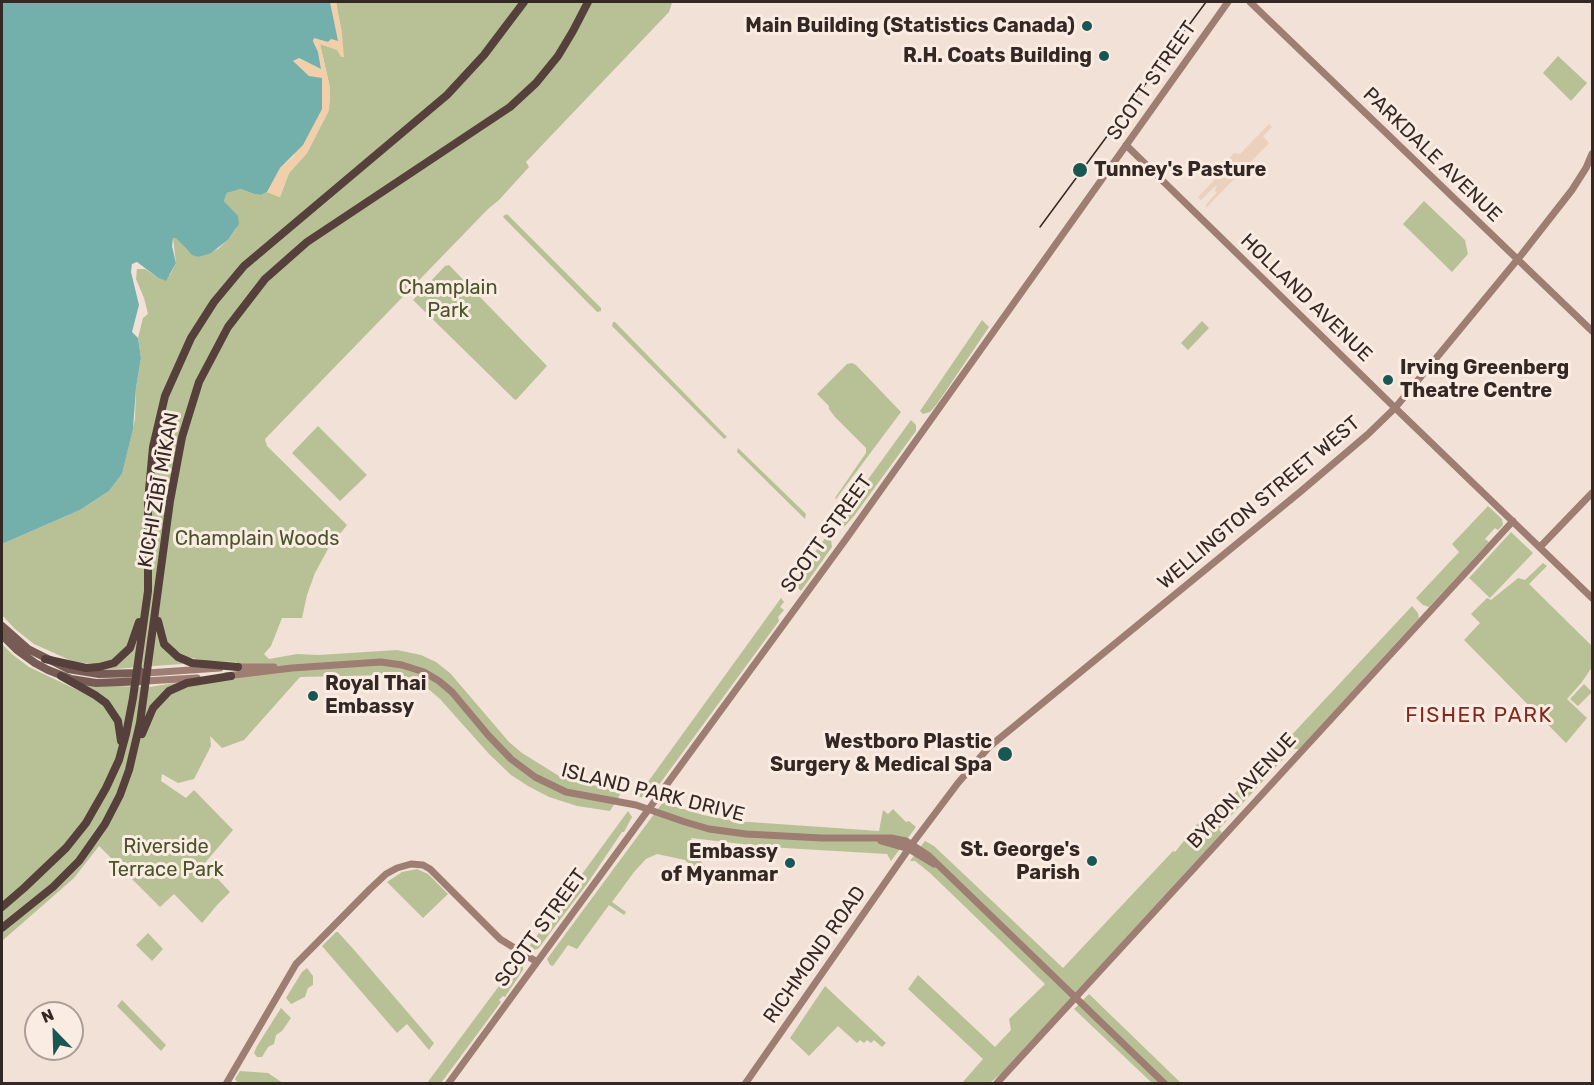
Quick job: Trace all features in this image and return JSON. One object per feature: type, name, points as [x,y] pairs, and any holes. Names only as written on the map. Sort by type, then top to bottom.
[{"type":"highway","name":"KICHI ZĪBĪ MĪKAN","points":[[2,907],[66,848],[86,823],[119,760],[126,734],[136,674],[147,591],[148,501],[157,426],[169,386],[186,347],[214,302],[244,266],[425,115],[463,79],[494,44],[524,2]]},
{"type":"highway","name":"KICHI ZĪBĪ MĪKAN","points":[[2,928],[53,887],[90,847],[120,795],[140,723],[170,501],[182,437],[195,391],[215,349],[235,316],[275,269],[313,238],[500,115],[528,91],[564,47],[588,2]]},
{"type":"highway","points":[[45,658],[86,668],[104,666],[122,657],[137,630],[148,571]]},
{"type":"highway","points":[[160,584],[158,625],[167,648],[178,657],[192,663],[238,667]]},
{"type":"highway","points":[[61,676],[95,695],[113,712],[121,731],[119,760]]},
{"type":"highway","points":[[131,760],[151,712],[165,694],[187,682],[231,676]]},
{"type":"main road","name":"SCOTT STREET","points":[[448,1083],[846,539],[1228,2]]},
{"type":"main road","name":"PARKDALE AVENUE","points":[[1250,2],[1593,331]]},
{"type":"main road","name":"HOLLAND AVENUE","points":[[1126,145],[1593,598]]},
{"type":"main road","name":"WELLINGTON STREET WEST","points":[[910,847],[958,783],[989,747],[1348,452],[1395,408],[1572,190],[1593,153]]},
{"type":"main road","points":[[1540,547],[1593,493]]},
{"type":"main road","name":"BYRON AVENUE","points":[[996,1083],[1077,998],[1213,846],[1514,521]]},
{"type":"main road","name":"ISLAND PARK DRIVE","points":[[2,626],[16,640],[45,658],[68,669],[83,672],[136,674],[146,680],[231,676],[292,668]]},
{"type":"main road","name":"ISLAND PARK DRIVE","points":[[2,635],[26,657],[61,676],[96,683],[136,674]]},
{"type":"main road","name":"ISLAND PARK DRIVE","points":[[146,680],[238,667],[292,668],[386,663],[402,665],[436,679],[449,690],[499,748],[532,776],[566,792],[616,800],[685,822],[740,833],[873,839],[910,847],[943,869],[1165,1083]]},
{"type":"main road","points":[[136,674],[146,680]]},
{"type":"main road","name":"RICHMOND ROAD","points":[[745,1083],[910,847]]},
{"type":"main road","points":[[226,1083],[296,964],[375,884],[397,868],[411,864],[427,867],[494,934],[537,962]]},
{"type":"green space","points":[[336,2],[672,3],[669,12],[526,162],[529,167],[499,200],[265,439],[267,446],[347,525],[328,549],[315,573],[302,618],[282,618],[271,646],[264,654],[269,659],[297,654],[318,655],[397,650],[421,655],[436,662],[450,673],[509,742],[522,753],[559,776],[575,782],[621,790],[621,793],[610,811],[577,806],[549,797],[528,786],[511,775],[489,754],[440,699],[412,678],[389,675],[300,677],[244,740],[222,748],[210,736],[211,746],[194,779],[178,783],[162,774],[161,781],[186,798],[194,790],[233,830],[204,864],[230,892],[202,923],[174,894],[160,907],[99,846],[74,878],[2,941],[2,644],[29,667],[90,696],[85,685],[149,687],[175,683],[183,687],[238,678],[237,662],[207,661],[187,657],[182,664],[101,670],[95,664],[74,662],[34,644],[2,615],[2,544],[80,510],[109,491],[122,474],[135,419],[136,388],[141,358],[138,338],[143,318],[148,314],[136,279],[137,269],[145,269],[157,277],[170,275],[176,263],[173,238],[176,237],[187,250],[199,257],[218,249],[236,229],[237,216],[224,201],[227,193],[241,189],[261,195],[267,192],[280,197],[289,173],[307,153],[329,110],[330,88],[320,44],[338,50],[342,34]]},
{"type":"green space","points":[[1558,56],[1587,83],[1571,101],[1543,73]]},
{"type":"green space","points":[[1424,201],[1465,240],[1468,254],[1452,272],[1403,224]]},
{"type":"green space","points":[[507,214],[601,308],[601,311],[597,312],[504,218],[503,216]]},
{"type":"green space","name":"Champlain Park","points":[[449,265],[547,366],[516,400],[413,300],[445,266]]},
{"type":"green space","points":[[982,320],[989,327],[937,404],[930,412],[923,414],[920,411]]},
{"type":"green space","points":[[1202,321],[1209,328],[1188,350],[1181,343]]},
{"type":"green space","points":[[613,322],[727,437],[724,439],[612,326]]},
{"type":"green space","points":[[852,363],[901,412],[836,499],[866,453],[866,448],[835,417],[829,406],[817,394],[847,364]]},
{"type":"green space","points":[[911,420],[916,425],[916,431],[854,516],[845,526],[835,525]]},
{"type":"green space","points":[[318,426],[367,475],[340,501],[292,453]]},
{"type":"green space","points":[[738,448],[806,514],[805,519],[737,452]]},
{"type":"green space","points":[[1488,506],[1502,519],[1503,525],[1498,530],[1495,528],[1485,539],[1489,542],[1429,607],[1423,605],[1416,598],[1459,552],[1452,544]]},
{"type":"green space","points":[[1511,532],[1533,553],[1490,598],[1469,578]]},
{"type":"green space","points":[[826,537],[831,540],[832,547],[801,591],[796,586],[790,590],[789,587]]},
{"type":"green space","name":"FISHER PARK","points":[[1543,563],[1547,566],[1529,584],[1592,646],[1592,667],[1567,699],[1587,718],[1566,743],[1464,640],[1480,623],[1471,614],[1487,598],[1491,600],[1518,578],[1525,580]]},
{"type":"green space","points":[[781,598],[784,602],[780,607],[784,610],[778,617],[779,621],[650,797],[637,797]]},
{"type":"green space","points":[[1412,606],[1419,618],[1299,749],[1294,749],[1286,741]]},
{"type":"green space","points":[[1584,684],[1592,692],[1578,706],[1570,699]]},
{"type":"green space","points":[[1276,749],[1285,757],[1219,829],[1222,833],[1004,1071],[990,1083],[962,1083],[983,1059],[908,989],[918,975],[995,1047],[1011,1030],[1009,1019],[1045,984],[930,873],[915,861],[910,861],[925,841],[934,846],[1063,968],[1173,851],[1175,852],[1199,822],[1204,826]]},
{"type":"green space","points":[[663,802],[703,815],[735,821],[879,831],[883,810],[888,814],[893,809],[906,822],[909,821],[916,827],[891,861],[887,854],[767,847],[691,838],[692,850],[706,868],[700,874],[685,860],[657,854],[646,859],[612,902],[626,912],[624,915],[609,905],[577,949],[568,945],[553,966],[550,965],[547,959]]},
{"type":"green space","points":[[628,811],[632,817],[624,832],[587,884],[538,949],[528,948]]},
{"type":"green space","points":[[417,869],[428,874],[448,894],[423,918],[387,882],[402,872]]},
{"type":"green space","points":[[336,932],[434,1043],[429,1050],[407,1024],[397,1033],[322,946]]},
{"type":"green space","points":[[148,933],[163,949],[152,961],[136,945]]},
{"type":"green space","points":[[519,959],[523,963],[523,970],[505,997],[499,1000],[501,1002],[441,1083],[427,1083]]},
{"type":"green space","points":[[307,968],[313,976],[313,985],[308,988],[305,997],[291,1004],[286,998],[302,972]]},
{"type":"green space","points":[[825,986],[886,1043],[882,1047],[874,1040],[871,1043],[867,1040],[864,1043],[860,1040],[857,1043],[838,1026],[809,1056],[790,1038]]},
{"type":"green space","points":[[1089,994],[1181,1083],[1152,1083],[1074,1009]]},
{"type":"green space","points":[[122,1000],[166,1045],[161,1051],[117,1006]]},
{"type":"green space","points":[[281,1008],[291,1018],[282,1031],[276,1035],[274,1044],[268,1047],[262,1057],[257,1057],[254,1053],[257,1046]]},
{"type":"green space","points":[[240,1071],[268,1073],[283,1083],[238,1083],[235,1079]]},
{"type":"sand","points":[[330,2],[336,2],[344,57],[341,57],[337,50],[320,44],[330,88],[329,110],[307,153],[289,173],[280,197],[267,192],[280,168],[294,156],[309,76],[293,62],[298,58],[321,69],[314,38],[328,42],[331,39],[337,41]]},
{"type":"shaded area","points":[[1269,124],[1272,127],[1263,136],[1269,143],[1207,207],[1205,206],[1216,193],[1217,187],[1215,186],[1201,200],[1198,197],[1222,172],[1222,166],[1234,153],[1240,154]]},
{"type":"water","points":[[2,2],[330,2],[338,41],[331,39],[328,42],[314,38],[321,69],[299,58],[293,61],[309,76],[322,78],[322,109],[303,145],[280,168],[267,192],[261,195],[241,189],[227,193],[224,201],[238,216],[239,224],[228,240],[211,253],[199,257],[192,255],[176,238],[173,238],[172,246],[176,263],[166,281],[137,262],[132,264],[131,272],[139,305],[132,332],[138,338],[141,358],[133,429],[122,474],[109,491],[80,510],[2,544]]},
{"type":"tram line","points":[[1040,227],[1206,2]]},
{"type":"place","name":"Main Building (Statistics Canada)","points":[[1087,26]]},
{"type":"place","name":"R.H. Coats Building","points":[[1104,56]]},
{"type":"place","name":"Tunney's Pasture","points":[[1080,170]]},
{"type":"place","name":"Irving Greenberg Theatre Centre","points":[[1388,380]]},
{"type":"place","name":"Royal Thai Embassy","points":[[313,696]]},
{"type":"place","name":"Westboro Plastic Surgery & Medical Spa","points":[[1005,754]]},
{"type":"place","name":"St. George's Parish","points":[[1092,861]]},
{"type":"place","name":"Embassy of Myanmar","points":[[790,863]]},
{"type":"district","name":"FISHER PARK","points":[[1479,716]]},
{"type":"park label","name":"Champlain Woods","points":[[257,539]]},
{"type":"park label","name":"Riverside Terrace Park","points":[[166,858]]}]
